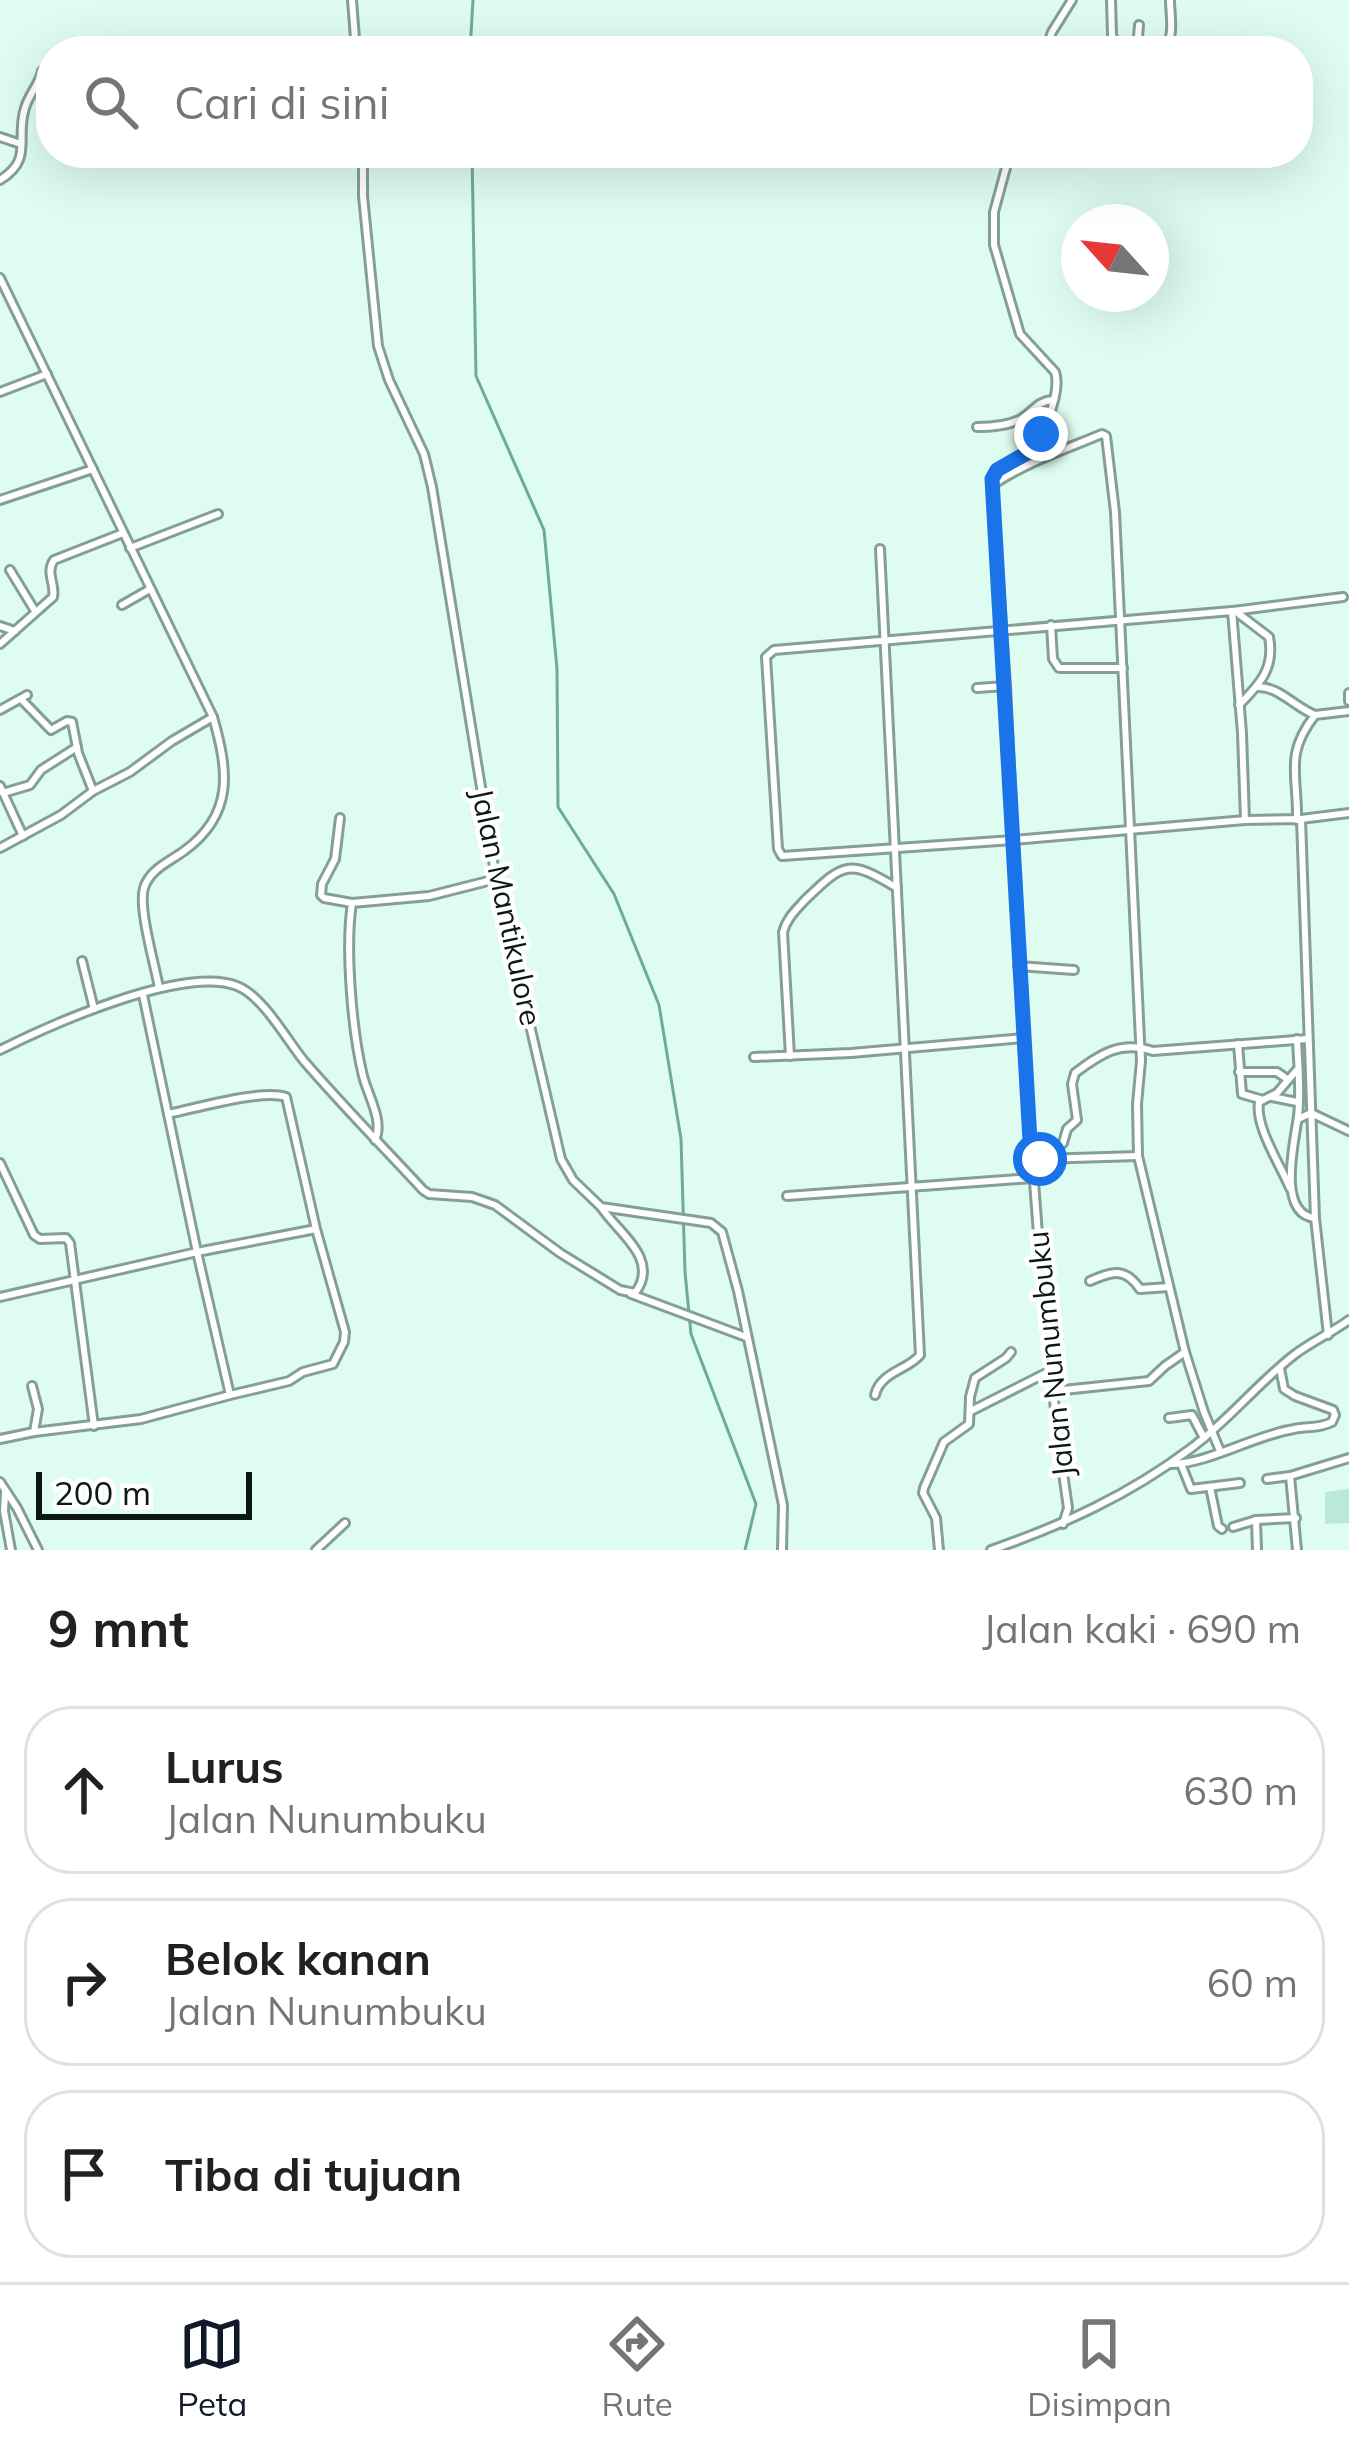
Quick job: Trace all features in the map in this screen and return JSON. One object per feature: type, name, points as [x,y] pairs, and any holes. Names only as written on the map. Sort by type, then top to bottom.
[{"type":"street","points":[[352,0],[355,36]]},
{"type":"street","points":[[1051,36],[1072,0]]},
{"type":"street","points":[[1111,0],[1113,36]]},
{"type":"street","points":[[1170,0],[1171,36]]},
{"type":"street","points":[[1138,36],[1139,25]]},
{"type":"street","points":[[0,180],[18,167],[23,113],[36,89]]},
{"type":"street","points":[[0,137],[21,144]]},
{"type":"street","name":"Jalan Mantikulore","points":[[362,168],[378,346],[424,454],[432,487],[496,879],[561,1159],[573,1180],[639,1253],[641,1286],[631,1294]]},
{"type":"street","points":[[1006,168],[994,212],[994,244],[1019,334],[1058,375],[1059,382],[1036,443],[993,473],[994,484],[1106,435],[1115,512],[1142,1076],[1138,1156],[1185,1352],[1220,1451]]},
{"type":"street","points":[[1,286],[213,717],[225,770],[217,814],[196,841],[158,868],[143,890],[159,988]]},
{"type":"street","points":[[0,392],[47,374]]},
{"type":"street","points":[[977,427],[1016,422],[1040,401],[1053,400]]},
{"type":"street","points":[[0,500],[93,469]]},
{"type":"street","name":"Jalan Nunumbuku","points":[[994,484],[1018,966],[1036,1158],[1033,1178],[1068,1508],[1063,1524]]},
{"type":"street","points":[[130,548],[218,514]]},
{"type":"street","points":[[0,644],[53,597],[54,560],[123,533]]},
{"type":"street","points":[[875,1395],[880,1382],[920,1355],[880,549]]},
{"type":"street","points":[[10,570],[35,611]]},
{"type":"street","points":[[122,605],[150,589]]},
{"type":"street","points":[[1343,597],[1233,611],[774,650],[766,664],[780,854],[1349,813]]},
{"type":"street","points":[[1233,611],[1270,641],[1269,668],[1239,705]]},
{"type":"street","points":[[1233,611],[1245,820]]},
{"type":"street","points":[[1051,625],[1053,659],[1059,668],[1123,668]]},
{"type":"street","points":[[0,626],[15,631]]},
{"type":"street","points":[[976,688],[1006,686]]},
{"type":"street","points":[[1257,687],[1270,687],[1315,715],[1349,711]]},
{"type":"street","points":[[0,710],[24,697],[51,730],[72,722],[93,791]]},
{"type":"street","points":[[1315,715],[1295,748],[1315,1218],[1328,1335]]},
{"type":"street","points":[[0,848],[61,815],[213,717]]},
{"type":"street","points":[[23,836],[2,790],[29,785],[45,767],[77,747]]},
{"type":"street","points":[[340,818],[335,859],[322,884],[324,898],[352,902],[429,896],[496,879]]},
{"type":"street","points":[[790,1056],[786,921],[820,884],[847,868],[866,869],[898,888]]},
{"type":"street","points":[[352,902],[355,1023],[364,1079],[379,1127],[375,1140]]},
{"type":"street","points":[[82,961],[94,1009]]},
{"type":"street","points":[[1018,966],[1074,970]]},
{"type":"street","points":[[0,1050],[45,1027],[159,988],[213,981],[237,986],[426,1193],[472,1197],[495,1205],[560,1253],[631,1294],[741,1335]]},
{"type":"street","points":[[143,994],[230,1395]]},
{"type":"street","points":[[754,1057],[1023,1038]]},
{"type":"street","points":[[1294,1197],[1289,1165],[1298,1119],[1297,1039]]},
{"type":"street","points":[[1036,1158],[1064,1144],[1067,1129],[1077,1120],[1075,1073],[1118,1046],[1153,1051],[1308,1039]]},
{"type":"street","points":[[1238,1044],[1244,1096],[1298,1102]]},
{"type":"street","points":[[1298,1069],[1277,1093],[1257,1106],[1260,1123],[1303,1216],[1315,1218]]},
{"type":"street","points":[[1239,1072],[1277,1072],[1288,1079]]},
{"type":"street","points":[[0,1439],[141,1419],[289,1381],[333,1364],[337,1358],[345,1332],[286,1097],[256,1096],[169,1114]]},
{"type":"street","points":[[1298,1119],[1311,1113]]},
{"type":"street","points":[[1311,1113],[1349,1131]]},
{"type":"street","points":[[1036,1158],[1138,1156]]},
{"type":"street","points":[[0,1163],[36,1238],[69,1239],[94,1426]]},
{"type":"street","points":[[787,1196],[1033,1178]]},
{"type":"street","points":[[601,1207],[715,1225],[722,1232],[738,1292],[741,1335],[783,1505],[782,1550]]},
{"type":"street","points":[[0,1297],[316,1229]]},
{"type":"street","points":[[1090,1281],[1114,1271],[1127,1275],[1140,1289],[1169,1287]]},
{"type":"street","name":"Jalan Nunumbuku","points":[[991,1550],[1099,1508],[1168,1465],[1303,1349],[1349,1321]]},
{"type":"street","points":[[939,1550],[936,1518],[924,1488],[940,1449],[967,1426],[975,1378],[1011,1352]]},
{"type":"street","points":[[1054,1391],[1150,1382],[1185,1352]]},
{"type":"street","points":[[1168,1465],[1289,1429],[1330,1424],[1334,1412],[1329,1407],[1284,1390],[1280,1368]]},
{"type":"street","points":[[971,1411],[1052,1370]]},
{"type":"street","points":[[32,1386],[38,1409],[34,1432]]},
{"type":"street","points":[[1169,1418],[1192,1415],[1204,1438]]},
{"type":"street","points":[[1334,1418],[1347,1418]]},
{"type":"street","points":[[1267,1479],[1349,1458]]},
{"type":"street","points":[[1181,1464],[1191,1489],[1240,1483]]},
{"type":"street","points":[[1290,1476],[1297,1550]]},
{"type":"street","points":[[0,1482],[38,1550]]},
{"type":"street","points":[[1210,1487],[1222,1529]]},
{"type":"street","points":[[5,1493],[5,1528],[11,1550]]},
{"type":"street","points":[[1233,1527],[1256,1520],[1296,1518]]},
{"type":"street","points":[[1256,1520],[1257,1550]]},
{"type":"street","points":[[318,1548],[345,1523]]},
{"type":"street","points":[[318,1548],[331,1550]]},
{"type":"green space","points":[[1349,1489],[1349,1523],[1325,1524],[1325,1492]]},
{"type":"waterway","points":[[471,36],[473,0]]},
{"type":"waterway","points":[[472,168],[476,376],[544,530],[557,669],[558,807],[614,894],[659,1005],[681,1139],[691,1334],[756,1504],[745,1550]]},
{"type":"route","points":[[1040,1159],[1031,1158],[992,479],[997,470],[1030,451],[1041,434]]}]
